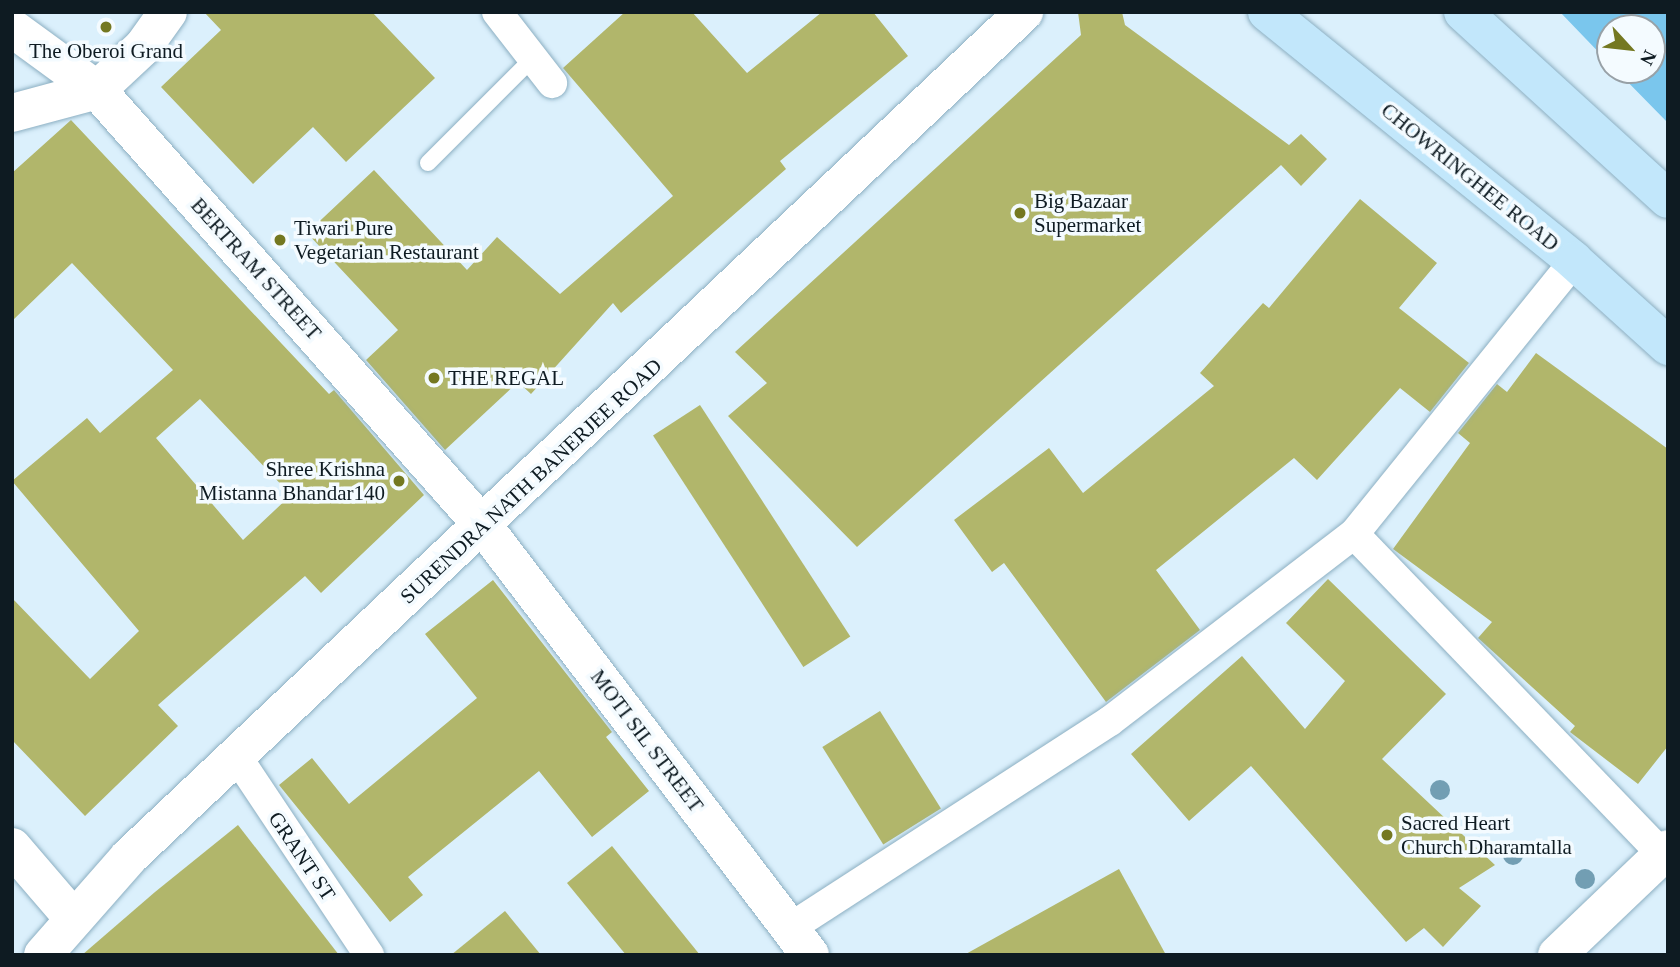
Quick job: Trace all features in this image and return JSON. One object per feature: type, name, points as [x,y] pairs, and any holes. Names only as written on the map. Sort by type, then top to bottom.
[{"type":"main road","points":[[12,113],[97,90],[143,47],[168,12]]},
{"type":"main road","name":"SURENDRA NATH BANERJEE ROAD","points":[[43,955],[129,857],[484,527],[1024,12]]},
{"type":"main road","name":"CHOWRINGHEE ROAD","points":[[1267,12],[1574,261],[1668,346]]},
{"type":"main road","points":[[1462,12],[1668,199]]},
{"type":"main road","name":"BERTRAM STREET","points":[[12,28],[97,90],[484,527]]},
{"type":"main road","name":"MOTI SIL STREET","points":[[484,527],[800,942]]},
{"type":"main road","points":[[12,846],[74,919]]},
{"type":"main road","points":[[1557,955],[1665,852]]},
{"type":"street","points":[[496,12],[552,83]]},
{"type":"street","points":[[800,942],[1110,721],[1354,534],[1574,261]]},
{"type":"street","points":[[1354,534],[1665,852]]},
{"type":"street","name":"GRANT ST","points":[[237,757],[369,955]]},
{"type":"lane","points":[[428,163],[533,58]]},
{"type":"shaded area","points":[[1560,12],[1668,12],[1668,123],[1630,84],[1666,84],[1666,14],[1596,14],[1596,49]]},
{"type":"building","points":[[204,12],[372,12],[435,78],[346,162],[313,127],[253,184],[161,87],[221,30]]},
{"type":"building","points":[[625,12],[692,12],[747,73],[822,12],[873,12],[908,56],[780,161],[786,169],[621,313],[613,303],[531,394],[518,382],[445,450],[366,360],[398,330],[307,233],[374,170],[467,270],[497,237],[560,294],[673,196],[563,68]]},
{"type":"building","points":[[1078,12],[1122,12],[1125,25],[1289,145],[1301,134],[1327,159],[1301,186],[1281,165],[857,547],[728,416],[767,383],[735,352],[1081,35]]},
{"type":"building","points":[[71,120],[329,394],[334,390],[424,495],[321,593],[305,576],[158,705],[178,726],[85,816],[12,740],[12,598],[90,679],[139,631],[12,481],[87,418],[100,433],[173,370],[72,263],[12,321],[12,173]],"holes":[[[200,399],[291,495],[243,540],[156,438]]]},
{"type":"building","points":[[1360,199],[1437,263],[1399,308],[1469,363],[1430,412],[1400,388],[1317,480],[1294,458],[1156,570],[1200,630],[1106,702],[1004,563],[992,572],[954,520],[1049,448],[1083,493],[1214,386],[1200,373],[1263,303],[1269,308]]},
{"type":"building","points":[[1536,353],[1668,449],[1668,746],[1638,784],[1570,732],[1575,726],[1478,638],[1492,622],[1393,549],[1470,443],[1458,433],[1497,384],[1507,392]]},
{"type":"building","points":[[700,405],[850,636],[803,667],[653,435]]},
{"type":"building","points":[[1328,579],[1446,694],[1382,759],[1495,865],[1459,888],[1481,906],[1443,947],[1424,928],[1406,942],[1251,766],[1189,821],[1131,754],[1242,656],[1305,729],[1345,681],[1286,623]]},
{"type":"building","points":[[493,580],[612,732],[606,737],[649,791],[592,837],[539,771],[408,877],[423,895],[390,922],[279,785],[312,758],[349,804],[477,698],[425,634]]},
{"type":"building","points":[[880,711],[941,809],[883,845],[822,747]]},
{"type":"building","points":[[238,825],[339,955],[82,955],[155,892]]},
{"type":"building","points":[[612,846],[700,955],[626,955],[567,883]]},
{"type":"building","points":[[1119,869],[1166,955],[964,955]]},
{"type":"building","points":[[505,911],[541,955],[451,955]]},
{"type":"place","name":"The Oberoi Grand","points":[[106,27]]},
{"type":"place","name":"Big Bazaar Supermarket","points":[[1020,213]]},
{"type":"place","name":"Tiwari Pure Vegetarian Restaurant","points":[[280,240]]},
{"type":"place","name":"THE REGAL","points":[[434,378]]},
{"type":"place","name":"Shree Krishna Mistanna Bhandar140","points":[[399,481]]},
{"type":"place","name":"Sacred Heart Church Dharamtalla","points":[[1387,835]]}]
